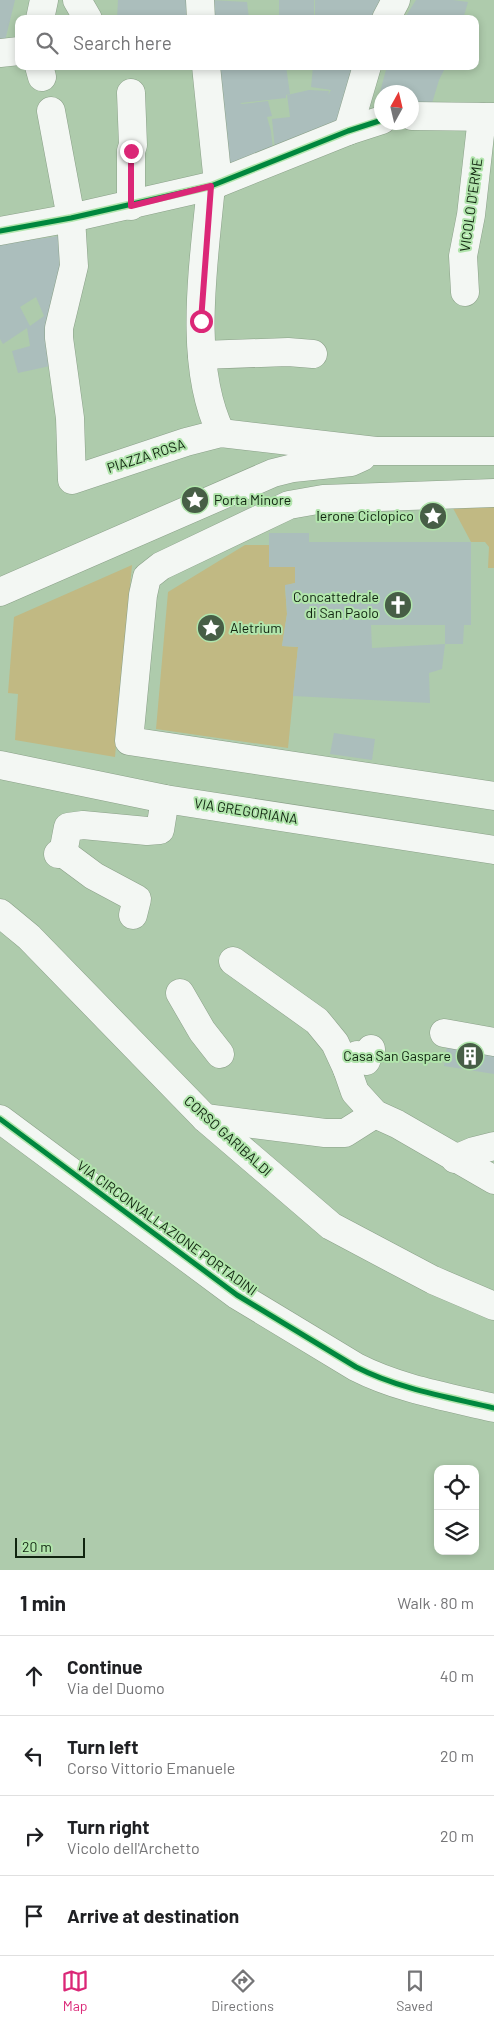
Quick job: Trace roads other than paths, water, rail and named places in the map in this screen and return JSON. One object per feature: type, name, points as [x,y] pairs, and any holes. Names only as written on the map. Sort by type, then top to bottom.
[{"type":"street","points":[[41,15],[44,0]]},
{"type":"street","points":[[77,0],[86,15]]},
{"type":"street","points":[[200,0],[201,15]]},
{"type":"street","points":[[388,15],[396,0]]},
{"type":"street","points":[[0,53],[15,51]]},
{"type":"street","points":[[206,70],[214,185],[201,321],[202,355],[212,416],[221,433],[376,451],[494,451]]},
{"type":"street","points":[[0,230],[131,206],[214,185],[356,124],[366,70]]},
{"type":"street","points":[[131,93],[133,145],[131,151],[131,206]]},
{"type":"street","points":[[51,111],[72,218]]},
{"type":"street","points":[[419,116],[488,117]]},
{"type":"street","name":"VICOLO D'ERME","points":[[465,292],[464,256],[488,117]]},
{"type":"street","name":"PIAZZA ROSA","points":[[72,218],[74,266],[59,328],[70,418],[72,480],[186,442],[221,433]]},
{"type":"street","points":[[202,355],[288,352],[313,354]]},
{"type":"street","points":[[0,592],[274,473],[293,468],[351,462],[376,451]]},
{"type":"street","points":[[494,493],[323,499],[289,505],[161,566],[147,577],[143,595],[129,741],[494,796]]},
{"type":"street","name":"VIA GREGORIANA","points":[[0,765],[165,799],[494,850]]},
{"type":"street","points":[[133,915],[137,899],[94,876],[60,854],[68,827],[83,825],[147,831],[160,830],[165,799]]},
{"type":"street","name":"CORSO GARIBALDI","points":[[0,913],[28,936],[205,1118],[331,1226],[433,1280],[494,1306]]},
{"type":"street","points":[[233,961],[317,1021],[335,1043],[348,1069],[355,1092],[375,1114],[494,1180]]},
{"type":"street","points":[[180,993],[202,1030],[220,1054]]},
{"type":"street","points":[[444,1033],[494,1042]]},
{"type":"street","points":[[348,1069],[357,1055],[366,1061],[371,1049]]},
{"type":"street","points":[[205,1118],[332,1133],[345,1132],[375,1114]]},
{"type":"street","name":"VIA CIRCONVALLAZIONE PORTADINI","points":[[14,1121],[236,1295],[356,1367],[372,1376],[399,1385],[494,1408]]},
{"type":"street","points":[[455,1158],[494,1146]]},
{"type":"place","name":"Porta Minore","points":[[195,500]]},
{"type":"place","name":"Ierone Ciclopico","points":[[433,516]]},
{"type":"place","name":"Concattedrale di San Paolo","points":[[398,605]]},
{"type":"place","name":"Aletrium","points":[[211,628]]},
{"type":"place","name":"Casa San Gaspare","points":[[470,1056]]}]
